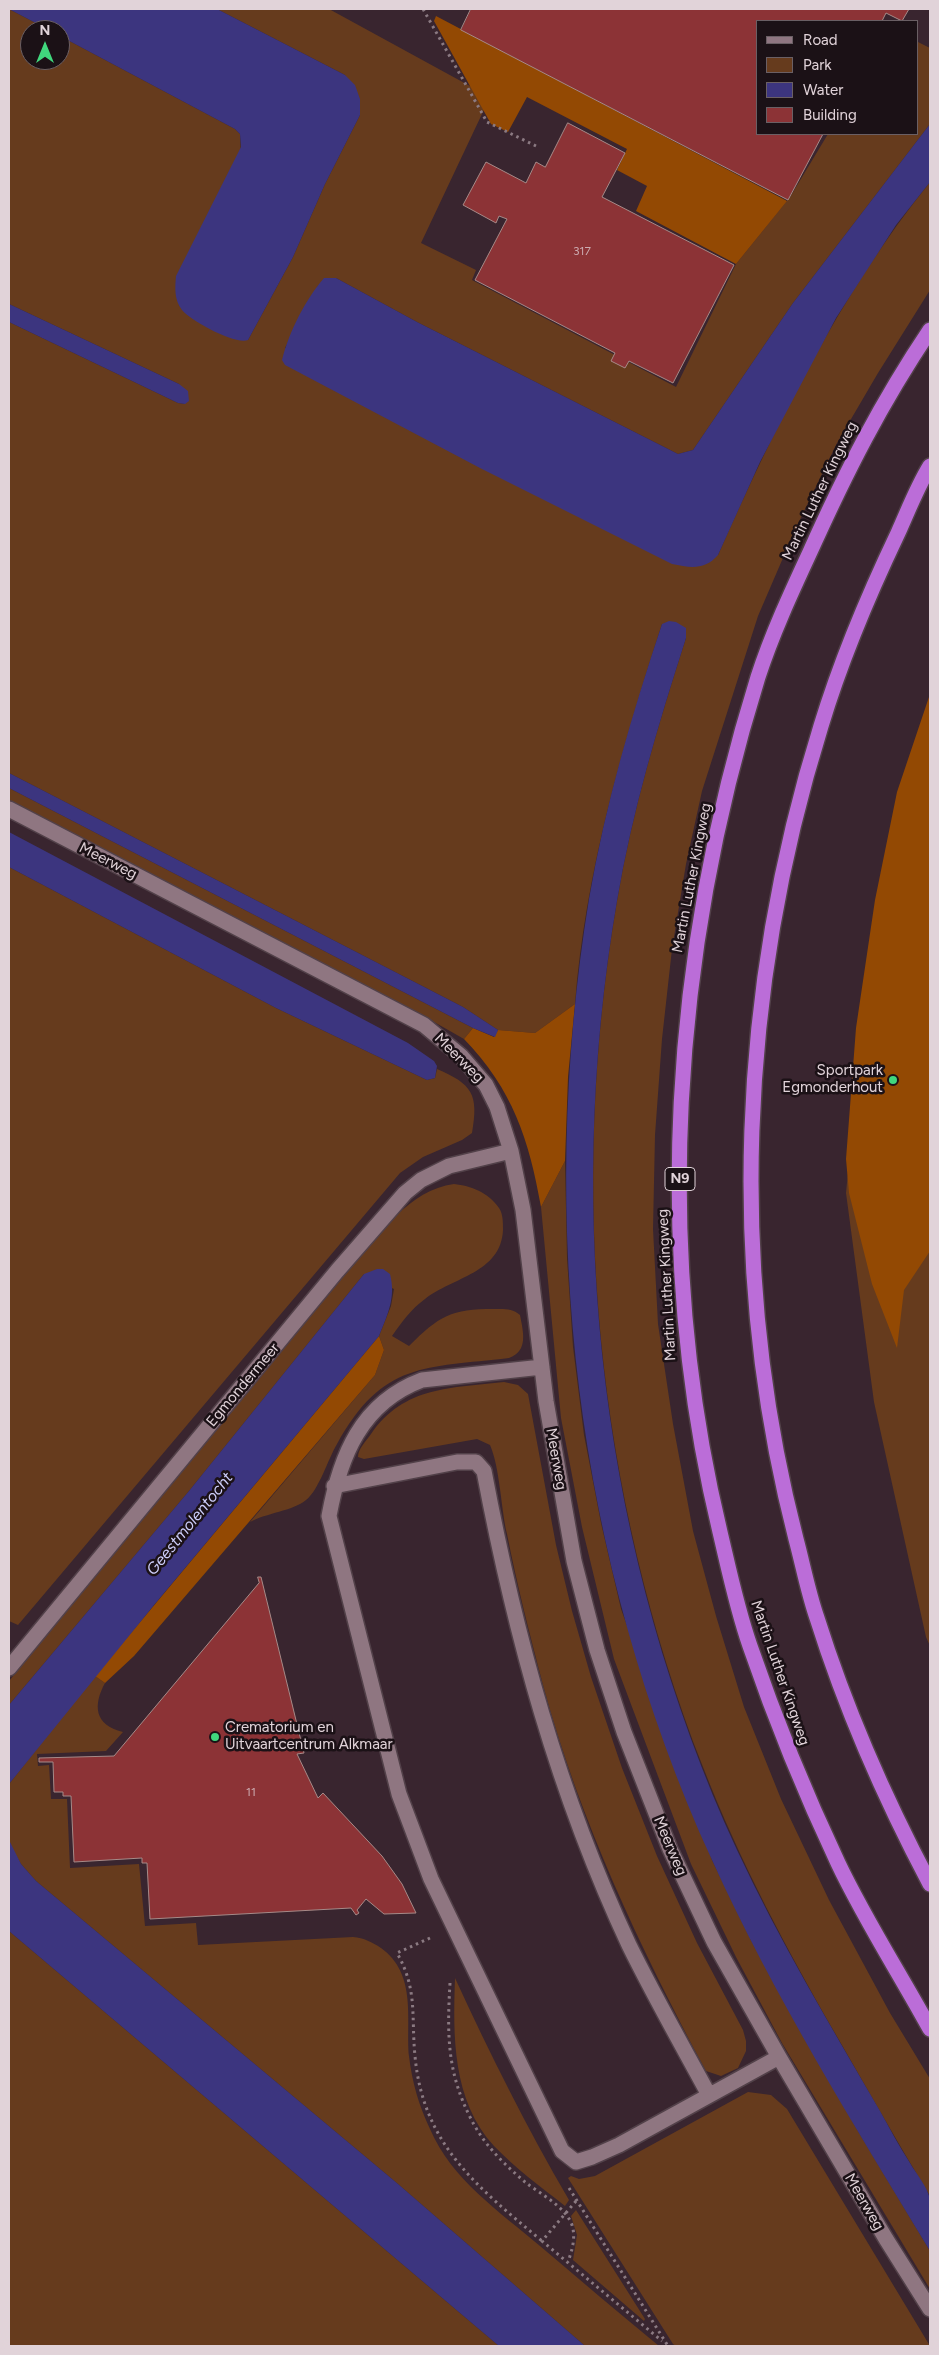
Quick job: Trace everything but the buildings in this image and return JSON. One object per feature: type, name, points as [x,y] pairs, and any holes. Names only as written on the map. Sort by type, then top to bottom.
[{"type":"highway","name":"Martin Luther Kingweg","points":[[930,330],[872,422],[849,465],[789,597],[758,676],[712,854],[693,972],[680,1102],[683,1309],[690,1384],[706,1475],[735,1596],[749,1643],[790,1755],[840,1866],[930,2029]]},
{"type":"highway","points":[[930,466],[876,579],[836,678],[807,771],[784,862],[767,963],[753,1088],[750,1184],[752,1238],[764,1379],[774,1445],[798,1548],[816,1616],[846,1701],[898,1822],[930,1884]]},
{"type":"street","name":"Meerweg","points":[[9,809],[424,1025],[461,1056],[486,1085],[497,1108],[511,1151],[522,1210],[542,1367],[574,1561],[597,1650],[624,1732],[670,1850],[714,1942],[778,2057],[930,2310]]},
{"type":"street","name":"Egmondermeer","points":[[9,1668],[331,1278],[405,1193],[421,1180],[449,1166],[511,1151]]},
{"type":"street","points":[[542,1367],[422,1380],[404,1387],[372,1412],[360,1428],[334,1486],[328,1516],[399,1794],[431,1879],[453,1926],[562,2151],[576,2162],[619,2145],[778,2057]]},
{"type":"street","points":[[334,1486],[457,1462],[476,1462],[484,1471],[516,1623],[564,1784],[629,1944],[709,2095]]},
{"type":"path","points":[[423,9],[487,122],[536,146]]},
{"type":"path","points":[[453,1926],[397,1953],[411,1981],[415,2056],[421,2089],[435,2128],[448,2152],[464,2173],[664,2343]]},
{"type":"path","points":[[450,1975],[448,2032],[451,2065],[460,2094],[472,2121],[489,2149],[565,2213],[573,2227],[574,2238],[568,2262]]},
{"type":"path","points":[[542,2241],[576,2201]]},
{"type":"green space","points":[[9,9],[30,20],[20,20],[20,70],[70,70],[70,41],[235,129],[240,134],[248,340],[293,257],[325,184],[360,115],[345,75],[217,9],[329,9],[490,97],[421,243],[476,270],[472,280],[676,387],[736,264],[790,197],[827,135],[919,135],[919,42],[930,48],[930,124],[793,303],[693,450],[678,454],[417,322],[336,278],[318,286],[285,348],[718,555],[763,457],[812,361],[867,269],[897,225],[930,182],[930,290],[837,443],[795,530],[758,616],[702,791],[686,864],[672,949],[662,1039],[655,1135],[653,1229],[658,1324],[673,1424],[693,1531],[716,1616],[744,1707],[781,1799],[829,1900],[890,2013],[930,2079],[930,2196],[801,1974],[749,1872],[717,1802],[667,1663],[637,1557],[616,1449],[601,1340],[594,1230],[594,1120],[602,1010],[617,901],[630,834],[656,736],[686,638],[662,624],[633,717],[596,859],[580,955],[575,1004],[535,1033],[498,1030],[463,1007],[9,773],[9,322],[178,403],[185,404],[179,384],[9,304]]},
{"type":"green space","name":"Sportpark Egmonderhout","points":[[930,719],[930,1646],[926,1637],[874,1402],[846,1193],[867,967]]},
{"type":"green space","points":[[9,788],[473,1028],[464,1039],[420,1014],[9,801]]},
{"type":"green space","points":[[9,867],[276,1008],[427,1080],[435,1078],[437,1069],[449,1074],[470,1092],[474,1109],[472,1133],[462,1140],[423,1157],[400,1173],[18,1625],[9,1621]]},
{"type":"green space","points":[[565,1161],[567,1258],[573,1347],[584,1435],[601,1523],[621,1609],[712,1860],[751,1940],[794,2018],[858,2131],[930,2251],[930,2289],[782,2043],[736,1957],[691,1864],[614,1659],[582,1527],[561,1418],[541,1207]]},
{"type":"green space","points":[[454,1184],[467,1186],[479,1191],[495,1202],[502,1215],[503,1230],[500,1244],[494,1256],[485,1265],[436,1291],[415,1307],[392,1336],[409,1346],[429,1328],[447,1316],[479,1309],[508,1309],[520,1315],[523,1340],[520,1351],[509,1358],[430,1368],[409,1374],[389,1383],[371,1397],[354,1417],[337,1444],[315,1489],[306,1500],[294,1507],[250,1522],[375,1375],[384,1350],[379,1336],[391,1306],[394,1289],[364,1274],[189,1491],[9,1705],[9,1681],[373,1241],[409,1204],[438,1188]]},
{"type":"green space","points":[[504,1382],[518,1385],[528,1394],[556,1545],[572,1611],[591,1677],[622,1768],[657,1856],[697,1943],[743,2030],[746,2051],[738,2068],[721,2076],[706,2071],[658,1978],[614,1883],[575,1785],[558,1736],[529,1629],[515,1572],[496,1465],[490,1445],[477,1439],[364,1459],[358,1457],[359,1451],[371,1434],[384,1418],[398,1406],[430,1392],[448,1388]]},
{"type":"green space","points":[[95,1676],[105,1683],[98,1706],[101,1719],[113,1729],[123,1732],[106,1751],[37,1754],[38,1766],[49,1765],[51,1799],[67,1799],[70,1868],[139,1864],[145,1926],[196,1923],[198,1945],[353,1937],[361,1938],[381,1948],[400,1971],[405,1984],[410,2066],[422,2112],[439,2147],[464,2179],[493,2207],[659,2346],[585,2346],[398,2184],[36,1881],[21,1864],[10,1845],[9,1784]]},
{"type":"green space","points":[[9,1931],[499,2346],[9,2346]]},
{"type":"green space","points":[[455,1978],[509,2090],[569,2200],[565,2206],[519,2170],[494,2146],[480,2128],[470,2108],[463,2088],[455,2045]]},
{"type":"green space","points":[[748,2092],[771,2095],[787,2109],[930,2346],[676,2346],[673,2344],[568,2178],[571,2176],[579,2179],[595,2176]]},
{"type":"green space","points":[[576,2210],[645,2319],[644,2321],[573,2260],[577,2235],[571,2216]]},
{"type":"shaded area","points":[[436,16],[787,201],[736,264],[636,211],[647,186],[617,170],[627,149],[527,97],[508,132],[491,124],[434,21]]},
{"type":"shaded area","name":"Sportpark Egmonderhout","points":[[930,694],[930,1251],[904,1290],[897,1348],[872,1284],[849,1193],[846,1159],[856,1028],[875,900],[897,792]]},
{"type":"shaded area","points":[[575,1004],[568,1077],[565,1161],[541,1207],[531,1159],[507,1097],[481,1058],[464,1039],[473,1028],[494,1037],[498,1030],[535,1033]]},
{"type":"shaded area","points":[[379,1336],[384,1350],[375,1375],[134,1656],[105,1683],[95,1676]]},
{"type":"water","points":[[9,9],[217,9],[345,75],[355,85],[360,99],[360,115],[325,184],[293,257],[248,340],[242,341],[224,336],[194,320],[179,306],[175,289],[176,276],[241,147],[240,134],[235,129],[70,41],[70,20],[30,20]]},
{"type":"water","points":[[930,124],[930,182],[896,225],[836,318],[760,462],[718,555],[703,565],[691,567],[672,564],[480,468],[285,365],[282,360],[293,328],[310,296],[324,278],[336,278],[417,322],[678,454],[693,450],[793,303]]},
{"type":"water","points":[[9,304],[179,384],[188,391],[189,401],[185,404],[178,403],[9,322]]},
{"type":"water","points":[[669,621],[676,622],[686,628],[686,638],[656,736],[623,868],[601,1021],[594,1143],[595,1264],[606,1385],[625,1505],[654,1623],[691,1738],[737,1850],[770,1917],[898,2144],[927,2190],[931,2212],[930,2251],[815,2058],[761,1960],[712,1860],[665,1746],[628,1629],[599,1509],[579,1389],[569,1267],[567,1144],[573,1021],[589,899],[611,794],[662,624]]},
{"type":"water","points":[[9,773],[463,1007],[498,1030],[495,1037],[473,1028],[9,788]]},
{"type":"water","points":[[9,832],[408,1043],[434,1061],[437,1066],[435,1078],[427,1080],[276,1008],[9,867]]},
{"type":"water","name":"Geestmolentocht","points":[[377,1269],[383,1269],[390,1274],[392,1282],[392,1298],[379,1336],[154,1605],[9,1784],[9,1705],[189,1491],[364,1274]]},
{"type":"water","points":[[9,1840],[21,1864],[36,1881],[398,2184],[585,2346],[499,2346],[9,1931]]},
{"type":"place","name":"Sportpark Egmonderhout","points":[[893,1080]]},
{"type":"place","name":"Crematorium en Uitvaartcentrum Alkmaar","points":[[215,1737]]}]
